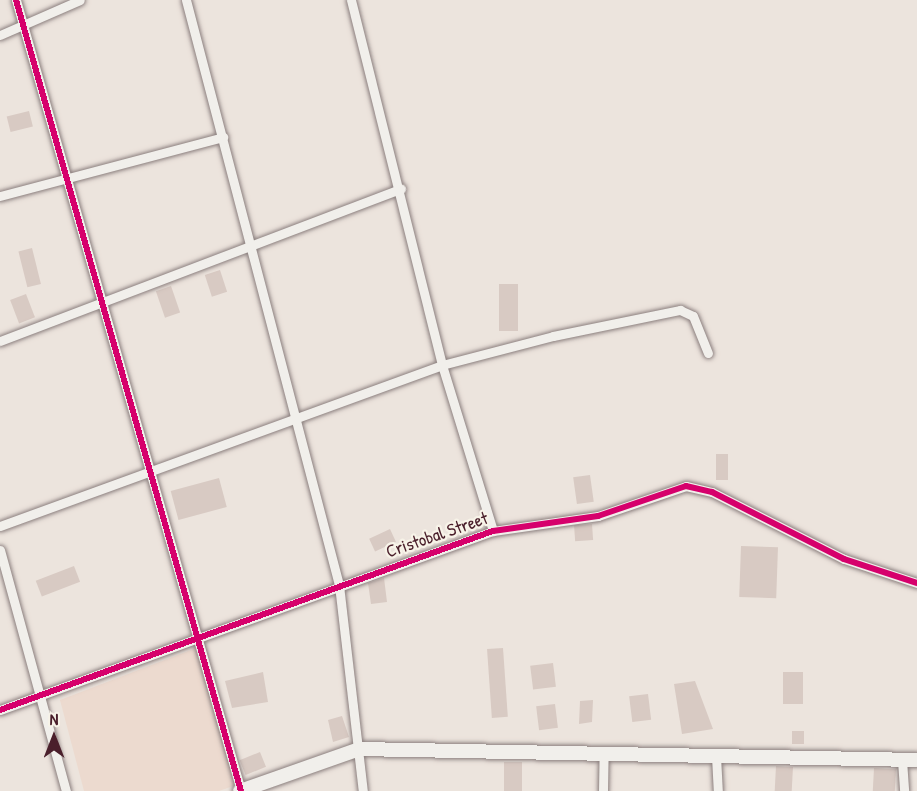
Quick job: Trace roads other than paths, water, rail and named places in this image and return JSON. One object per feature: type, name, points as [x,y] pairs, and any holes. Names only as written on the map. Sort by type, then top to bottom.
[{"type":"main road","points":[[240,791],[359,749],[604,752],[917,760]]},
{"type":"street","points":[[16,0],[104,300],[150,473],[240,791]]},
{"type":"street","points":[[0,35],[80,0]]},
{"type":"street","points":[[186,0],[339,585],[363,791]]},
{"type":"street","points":[[351,0],[401,189],[442,365],[493,531]]},
{"type":"street","points":[[0,196],[223,136]]},
{"type":"street","points":[[0,341],[250,242],[401,189]]},
{"type":"street","points":[[0,526],[150,473],[296,415],[442,365],[680,310],[693,316],[708,352]]},
{"type":"street","name":"Cristobal Street","points":[[0,710],[195,635],[493,531],[598,516],[668,488],[699,486],[844,559],[917,583]]},
{"type":"street","points":[[0,550],[38,696],[66,791]]},
{"type":"street","points":[[603,791],[604,752]]},
{"type":"street","points":[[716,756],[718,791]]},
{"type":"street","points":[[902,760],[904,791]]}]
